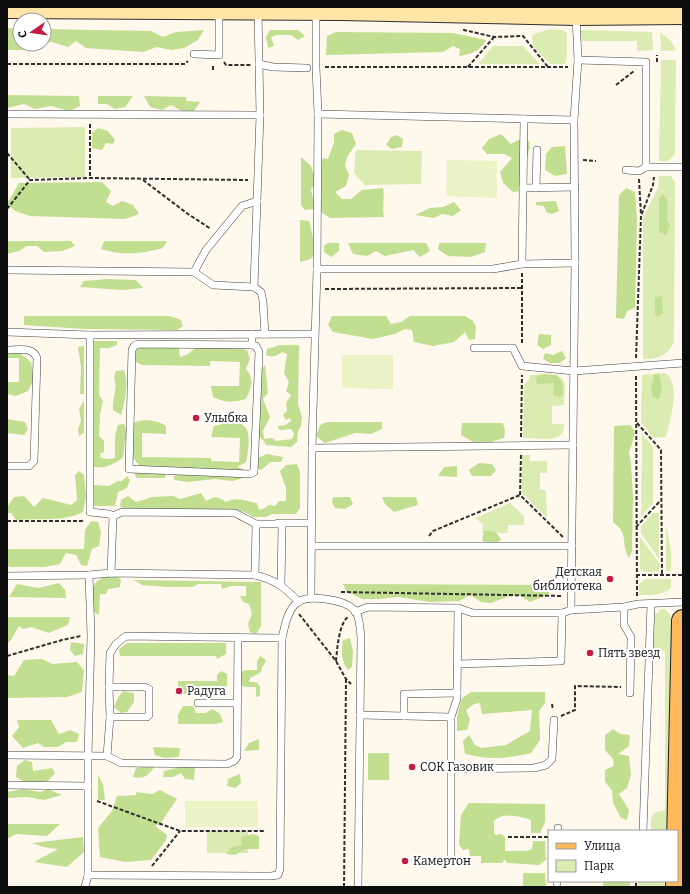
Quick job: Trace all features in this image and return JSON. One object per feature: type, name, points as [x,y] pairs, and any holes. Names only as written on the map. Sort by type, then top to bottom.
[{"type":"main road","points":[[678,843],[683,621]]},
{"type":"street","points":[[7,8],[258,8],[683,14]]},
{"type":"lane","points":[[194,54],[219,55],[219,8]]},
{"type":"lane","points":[[254,287],[260,115],[258,8]]},
{"type":"lane","points":[[311,598],[314,334],[317,269],[318,114],[316,10]]},
{"type":"lane","points":[[571,610],[574,445],[574,120],[578,63],[589,12]]},
{"type":"lane","points":[[578,63],[646,62],[646,167]]},
{"type":"lane","points":[[259,64],[274,67],[307,68]]},
{"type":"lane","points":[[7,114],[260,115]]},
{"type":"lane","points":[[318,114],[574,120]]},
{"type":"lane","points":[[522,264],[524,119]]},
{"type":"lane","points":[[536,188],[537,150]]},
{"type":"lane","points":[[626,170],[639,171],[646,167],[683,167]]},
{"type":"lane","points":[[523,188],[575,187]]},
{"type":"lane","points":[[194,272],[206,250],[242,206],[257,201]]},
{"type":"lane","points":[[317,269],[493,269],[522,264],[575,263]]},
{"type":"lane","points":[[7,270],[194,272],[213,285],[254,287],[261,292],[265,334]]},
{"type":"lane","points":[[7,332],[90,335],[314,334]]},
{"type":"lane","points":[[252,334],[252,345]]},
{"type":"lane","points":[[90,335],[90,512],[109,514],[113,516],[122,512],[236,513],[256,524],[311,523]]},
{"type":"lane","points":[[138,344],[252,345],[256,346],[259,352],[254,472],[250,474],[128,468],[132,350],[134,346],[138,344]]},
{"type":"lane","points":[[474,348],[513,348],[522,366],[574,371],[683,363]]},
{"type":"lane","points":[[7,350],[31,350],[35,353],[37,358],[34,461],[29,466],[7,466]]},
{"type":"lane","points":[[312,448],[574,445]]},
{"type":"lane","points":[[111,573],[113,516]]},
{"type":"lane","points":[[278,523],[281,524],[282,527],[281,585]]},
{"type":"lane","points":[[255,575],[256,524]]},
{"type":"lane","points":[[311,546],[572,546]]},
{"type":"lane","points":[[7,576],[89,575],[111,573],[255,575],[269,578],[281,585],[296,604]]},
{"type":"lane","points":[[85,887],[88,875],[89,798],[88,756],[91,635],[89,575]]},
{"type":"lane","points":[[88,875],[278,875],[280,869],[282,638],[286,620],[296,604],[311,598],[345,604],[355,612],[359,622],[361,637],[358,887]]},
{"type":"lane","points":[[355,612],[368,607],[458,608],[473,613],[562,613],[571,610],[624,607],[638,604],[683,602]]},
{"type":"lane","points":[[643,830],[651,604]]},
{"type":"lane","points":[[624,607],[624,624],[631,637],[630,690]]},
{"type":"lane","points":[[450,860],[451,717],[457,699],[458,608]]},
{"type":"lane","points":[[457,664],[561,661],[562,613]]},
{"type":"lane","points":[[107,756],[110,717],[110,653],[116,644],[126,636],[282,638]]},
{"type":"lane","points":[[7,755],[107,756],[121,763],[227,764],[234,761],[237,757],[238,638]]},
{"type":"lane","points":[[109,687],[149,689],[149,715],[147,717],[110,717]]},
{"type":"lane","points":[[404,716],[404,694],[457,694]]},
{"type":"lane","points":[[198,703],[237,703]]},
{"type":"lane","points":[[360,714],[451,717]]},
{"type":"lane","points":[[451,769],[534,768],[546,765],[552,759],[554,720]]},
{"type":"lane","points":[[7,784],[88,786]]},
{"type":"path","points":[[468,67],[494,37],[523,36],[548,67]]},
{"type":"path","points":[[7,64],[185,64],[194,54]]},
{"type":"path","points":[[219,55],[226,65]]},
{"type":"path","points":[[657,55],[657,63]]},
{"type":"path","points":[[316,67],[548,67],[578,63]]},
{"type":"path","points":[[213,70],[213,64],[216,65]]},
{"type":"path","points":[[222,65],[259,64]]},
{"type":"path","points":[[90,114],[90,178]]},
{"type":"path","points":[[7,153],[30,180]]},
{"type":"path","points":[[575,160],[596,161]]},
{"type":"path","points":[[641,216],[653,185],[655,167]]},
{"type":"path","points":[[638,604],[636,575],[636,367],[641,216],[639,171]]},
{"type":"path","points":[[7,209],[30,180],[90,178],[258,180]]},
{"type":"path","points":[[142,179],[188,214],[219,234]]},
{"type":"path","points":[[522,264],[520,495],[572,546]]},
{"type":"path","points":[[316,289],[522,288]]},
{"type":"path","points":[[636,422],[661,450],[662,575]]},
{"type":"path","points":[[422,546],[433,531],[520,495]]},
{"type":"path","points":[[636,527],[661,500]]},
{"type":"path","points":[[7,520],[82,521],[90,512]]},
{"type":"path","points":[[636,575],[683,575]]},
{"type":"path","points":[[341,592],[572,596]]},
{"type":"path","points":[[296,604],[336,661],[346,679],[344,887]]},
{"type":"path","points":[[336,661],[338,642],[344,619],[355,612]]},
{"type":"path","points":[[7,656],[62,640],[91,635]]},
{"type":"path","points":[[554,720],[575,710],[575,686],[630,690]]},
{"type":"path","points":[[89,798],[180,831],[265,831]]},
{"type":"path","points":[[144,875],[180,831]]},
{"type":"path","points":[[508,837],[548,837]]},
{"type":"green space","points":[[7,28],[12,28],[12,50],[7,50]]},
{"type":"green space","points":[[52,29],[151,31],[163,37],[176,32],[204,30],[198,40],[184,48],[171,50],[157,47],[143,52],[86,48],[76,41],[68,47],[52,42]]},
{"type":"green space","points":[[550,29],[563,30],[567,33],[567,58],[565,64],[550,64],[533,46],[532,36],[534,34]]},
{"type":"green space","points":[[270,30],[298,30],[305,36],[298,40],[291,35],[277,35],[271,37],[274,46],[268,48],[266,37]]},
{"type":"green space","points":[[582,30],[652,32],[653,50],[637,51],[637,41],[576,41],[577,35]]},
{"type":"green space","points":[[336,32],[453,33],[486,40],[475,52],[459,56],[460,49],[453,46],[443,52],[326,55],[327,36]]},
{"type":"green space","points":[[660,33],[670,40],[676,50],[661,51]]},
{"type":"green space","points":[[493,46],[523,46],[540,64],[478,64]]},
{"type":"green space","points":[[661,60],[676,60],[675,154],[668,161],[659,161]]},
{"type":"green space","points":[[7,95],[79,96],[80,106],[69,111],[51,106],[35,109],[24,104],[7,108]]},
{"type":"green space","points":[[98,96],[133,96],[125,107],[115,109],[107,104],[98,104]]},
{"type":"green space","points":[[144,96],[186,97],[186,101],[200,102],[193,112],[180,110],[171,105],[162,110],[150,107]]},
{"type":"green space","points":[[85,127],[85,177],[11,178],[11,128]]},
{"type":"green space","points":[[98,128],[108,131],[115,140],[113,144],[106,143],[102,150],[92,148],[92,133]]},
{"type":"green space","points":[[342,130],[352,133],[356,144],[347,157],[345,166],[349,175],[346,186],[335,192],[342,199],[351,199],[362,190],[383,188],[384,217],[330,218],[321,212],[321,186],[315,185],[311,189],[314,209],[305,210],[301,205],[301,157],[311,166],[314,175],[320,167],[323,158],[328,159],[334,143],[334,134]]},
{"type":"green space","points":[[501,134],[511,144],[518,140],[529,141],[530,148],[524,163],[527,178],[522,191],[513,192],[503,183],[500,172],[512,158],[504,154],[487,154],[482,148],[489,139]]},
{"type":"green space","points":[[397,135],[403,139],[402,147],[392,149],[386,145],[391,137]]},
{"type":"green space","points":[[565,146],[567,174],[555,176],[545,170],[546,154],[552,147]]},
{"type":"green space","points":[[356,150],[422,151],[421,184],[365,185],[354,173]]},
{"type":"green space","points":[[447,160],[497,161],[497,198],[446,196]]},
{"type":"green space","points":[[659,176],[671,176],[675,182],[674,342],[665,354],[657,358],[643,359],[643,218],[658,188]]},
{"type":"green space","points":[[102,182],[111,191],[106,202],[113,206],[122,201],[133,205],[139,214],[125,219],[30,216],[15,211],[7,204],[19,183]]},
{"type":"green space","points":[[626,188],[635,192],[637,219],[635,308],[627,311],[624,319],[616,318],[619,195]]},
{"type":"green space","points":[[663,194],[668,202],[667,220],[670,225],[666,235],[659,232],[659,198]]},
{"type":"green space","points":[[556,201],[559,211],[552,214],[546,212],[544,206],[536,205],[536,202]]},
{"type":"green space","points":[[454,202],[461,210],[453,216],[442,214],[434,218],[415,215],[430,208],[443,207]]},
{"type":"green space","points":[[300,220],[309,221],[316,254],[310,259],[300,262]]},
{"type":"green space","points":[[7,241],[71,241],[75,246],[62,251],[44,252],[37,246],[27,246],[19,251],[7,254]]},
{"type":"green space","points":[[104,241],[167,241],[163,248],[147,252],[117,253],[101,249]]},
{"type":"green space","points":[[328,243],[339,243],[339,251],[331,257],[324,252],[324,246]]},
{"type":"green space","points":[[348,243],[426,243],[430,251],[420,257],[413,250],[385,256],[376,251],[367,256],[353,254]]},
{"type":"green space","points":[[439,243],[486,243],[485,252],[471,257],[448,256],[438,249]]},
{"type":"green space","points":[[108,279],[136,280],[143,288],[123,290],[80,287],[84,281]]},
{"type":"green space","points":[[662,295],[663,313],[658,317],[655,314],[655,298]]},
{"type":"green space","points":[[24,316],[170,316],[181,320],[183,326],[177,330],[84,329],[24,325]]},
{"type":"green space","points":[[332,316],[386,316],[391,324],[401,322],[410,316],[465,316],[473,321],[476,327],[475,339],[469,340],[465,332],[454,342],[433,346],[414,342],[412,330],[405,329],[395,334],[373,339],[333,332],[328,325]]},
{"type":"green space","points":[[539,334],[551,335],[551,345],[543,349],[537,345]]},
{"type":"green space","points":[[94,341],[117,341],[117,345],[109,348],[100,348],[99,395],[103,401],[100,414],[99,436],[104,441],[104,452],[100,454],[101,458],[115,458],[115,435],[118,425],[124,424],[127,430],[135,422],[149,420],[159,422],[166,426],[166,434],[142,433],[142,457],[211,458],[211,461],[239,462],[240,438],[211,437],[214,426],[238,422],[246,428],[248,432],[249,445],[246,462],[237,467],[243,469],[247,474],[243,478],[233,481],[215,479],[187,482],[174,480],[174,476],[179,473],[181,467],[170,467],[165,472],[165,478],[137,478],[133,472],[141,468],[135,460],[129,456],[129,443],[125,440],[123,458],[106,467],[94,467]]},
{"type":"green space","points":[[149,345],[174,345],[179,349],[180,357],[197,348],[210,345],[247,350],[250,359],[246,369],[250,376],[251,384],[246,399],[229,402],[218,399],[213,397],[211,386],[239,386],[240,362],[210,361],[210,366],[142,365],[136,362],[133,355],[138,348]]},
{"type":"green space","points":[[280,345],[299,345],[298,404],[302,417],[297,442],[291,447],[266,445],[259,437],[259,372],[265,365],[268,393],[263,399],[270,417],[263,431],[264,439],[272,438],[276,441],[292,439],[294,433],[291,429],[280,430],[277,426],[286,425],[291,421],[290,418],[286,420],[283,415],[287,411],[286,403],[291,395],[286,391],[289,382],[284,373],[287,354],[282,352],[275,356],[266,355],[267,349]]},
{"type":"green space","points":[[84,346],[84,394],[80,394],[81,367],[78,347]]},
{"type":"green space","points":[[562,351],[566,358],[560,363],[550,363],[543,359],[545,353],[553,355]]},
{"type":"green space","points":[[7,352],[18,352],[31,362],[34,379],[28,391],[16,396],[7,394],[7,382],[19,382],[19,358],[7,358]]},
{"type":"green space","points":[[342,355],[393,355],[393,389],[342,388]]},
{"type":"green space","points":[[124,370],[126,387],[121,415],[113,410],[115,389],[114,377],[116,371]]},
{"type":"green space","points":[[659,373],[662,388],[659,399],[653,398],[651,389],[654,375]]},
{"type":"green space","points":[[665,373],[670,378],[673,385],[674,393],[672,412],[666,437],[653,438],[641,422],[642,375]]},
{"type":"green space","points":[[543,374],[558,376],[564,382],[564,405],[552,406],[552,424],[564,424],[564,430],[559,436],[550,439],[523,438],[524,385],[529,380],[530,375]]},
{"type":"green space","points":[[543,374],[557,375],[562,382],[563,394],[560,397],[553,395],[554,383],[537,384],[536,377]]},
{"type":"green space","points":[[84,401],[84,433],[79,436],[78,429],[81,421],[79,409]]},
{"type":"green space","points":[[7,419],[25,422],[28,429],[24,435],[7,433]]},
{"type":"green space","points":[[327,422],[382,422],[382,429],[371,434],[355,433],[325,443],[316,436],[320,425]]},
{"type":"green space","points":[[462,423],[503,423],[505,431],[504,438],[491,442],[475,443],[461,435]]},
{"type":"green space","points":[[630,425],[635,431],[629,452],[633,496],[632,551],[629,558],[626,553],[623,535],[613,522],[614,426]]},
{"type":"green space","points":[[642,434],[653,447],[653,503],[641,517]]},
{"type":"green space","points":[[267,454],[283,457],[281,462],[271,462],[261,470],[255,467],[258,458]]},
{"type":"green space","points":[[522,455],[530,455],[530,461],[547,461],[547,473],[540,473],[540,490],[546,490],[547,518],[522,493]]},
{"type":"green space","points":[[479,463],[492,464],[496,470],[491,476],[472,476],[469,470]]},
{"type":"green space","points":[[297,464],[300,472],[300,508],[296,514],[272,514],[266,517],[253,517],[235,509],[125,510],[120,506],[121,500],[128,496],[136,502],[152,497],[173,496],[180,499],[201,493],[206,501],[216,497],[226,502],[234,499],[241,500],[257,503],[259,510],[269,505],[275,506],[279,501],[286,501],[286,488],[280,471],[286,465]]},
{"type":"green space","points":[[457,466],[457,477],[438,476],[444,467]]},
{"type":"green space","points":[[79,471],[84,475],[86,497],[83,512],[76,515],[59,518],[16,520],[11,513],[7,513],[7,508],[14,497],[24,496],[34,507],[43,498],[71,505],[77,500],[75,475]]},
{"type":"green space","points":[[127,476],[130,480],[127,488],[118,492],[115,506],[94,506],[94,485],[109,486],[118,481],[122,481]]},
{"type":"green space","points":[[333,497],[350,497],[353,504],[345,509],[335,508],[332,503]]},
{"type":"green space","points":[[382,497],[416,497],[418,505],[394,512],[385,504]]},
{"type":"green space","points":[[510,503],[524,516],[524,525],[508,525],[507,533],[482,533],[483,524],[475,518]]},
{"type":"green space","points":[[653,513],[659,513],[659,559],[641,533],[641,527]]},
{"type":"green space","points":[[91,521],[98,522],[101,532],[99,546],[92,549],[87,566],[81,565],[76,555],[66,553],[60,564],[44,567],[9,567],[7,562],[7,549],[84,549],[85,530]]},
{"type":"green space","points":[[666,525],[671,551],[671,571],[666,571]]},
{"type":"green space","points":[[484,531],[494,532],[501,540],[494,544],[482,541]]},
{"type":"green space","points":[[640,537],[660,564],[659,571],[644,572],[640,569]]},
{"type":"green space","points":[[115,575],[121,580],[120,587],[108,589],[106,594],[100,594],[99,615],[91,610],[92,590],[96,582]]},
{"type":"green space","points":[[645,579],[671,579],[671,588],[660,594],[639,595],[639,584]]},
{"type":"green space","points":[[134,580],[261,582],[261,626],[256,634],[250,632],[248,624],[252,614],[249,604],[243,602],[240,596],[246,596],[246,586],[232,586],[222,589],[221,584],[198,584],[193,587],[168,587],[142,585]]},
{"type":"green space","points":[[59,583],[65,590],[66,598],[9,597],[17,584],[38,588]]},
{"type":"green space","points":[[343,584],[550,585],[549,594],[530,602],[519,595],[507,597],[491,603],[481,602],[470,595],[459,601],[430,602],[398,597],[362,599],[346,591]]},
{"type":"green space","points":[[661,609],[665,609],[671,616],[668,830],[651,830],[651,820],[654,813],[665,810],[665,651],[653,650],[654,616]]},
{"type":"green space","points":[[7,617],[70,617],[68,625],[49,633],[31,627],[23,629],[19,626],[7,644]]},
{"type":"green space","points":[[350,638],[353,651],[352,667],[348,670],[342,656],[342,648],[343,640]]},
{"type":"green space","points":[[71,642],[84,644],[83,654],[75,656],[70,650]]},
{"type":"green space","points":[[127,643],[226,643],[226,654],[217,659],[216,656],[120,656],[119,649]]},
{"type":"green space","points":[[260,656],[266,660],[260,673],[250,678],[249,682],[256,682],[260,686],[260,696],[256,697],[256,687],[245,687],[238,684],[238,673],[246,670],[257,670],[257,661]]},
{"type":"green space","points":[[42,659],[52,664],[77,662],[84,670],[82,692],[67,697],[7,698],[7,675],[14,676],[24,660]]},
{"type":"green space","points":[[221,671],[227,674],[227,686],[215,691],[196,689],[191,696],[178,692],[178,681],[217,681],[217,675]]},
{"type":"green space","points":[[123,691],[134,693],[134,702],[127,712],[121,713],[114,707]]},
{"type":"green space","points":[[471,692],[545,692],[545,703],[539,711],[540,740],[531,753],[513,757],[498,758],[465,754],[463,741],[469,735],[475,745],[481,748],[506,745],[530,731],[532,710],[482,714],[480,703],[474,704],[466,710],[470,720],[467,730],[457,731],[457,716],[462,698]]},
{"type":"green space","points":[[183,706],[193,706],[196,713],[205,713],[213,709],[220,714],[223,722],[216,724],[178,724],[178,715]]},
{"type":"green space","points":[[17,720],[51,720],[59,734],[70,730],[79,734],[77,742],[66,742],[58,747],[44,747],[38,743],[23,748],[12,736],[19,727]]},
{"type":"green space","points":[[613,729],[620,734],[630,735],[629,746],[618,754],[629,756],[631,775],[627,788],[619,794],[629,810],[627,820],[621,818],[613,803],[612,790],[605,782],[605,770],[614,766],[613,759],[605,750],[605,735]]},
{"type":"green space","points":[[259,739],[259,750],[244,751],[249,743]]},
{"type":"green space","points":[[153,747],[180,748],[179,757],[165,758],[155,755]]},
{"type":"green space","points":[[368,753],[389,753],[389,780],[368,780]]},
{"type":"green space","points":[[25,760],[32,762],[33,771],[52,768],[55,773],[48,781],[28,784],[16,777],[17,766]]},
{"type":"green space","points":[[190,764],[195,768],[194,780],[185,779],[181,773],[173,777],[163,777],[164,771]]},
{"type":"green space","points":[[154,767],[150,773],[145,776],[140,778],[133,777],[136,768]]},
{"type":"green space","points":[[240,774],[241,783],[235,788],[227,786],[228,779]]},
{"type":"green space","points":[[98,775],[103,784],[105,800],[98,800]]},
{"type":"green space","points":[[23,789],[40,792],[48,789],[62,795],[44,800],[27,797],[7,798],[7,792]]},
{"type":"green space","points":[[160,790],[177,799],[161,823],[155,826],[167,835],[166,840],[151,860],[125,862],[100,857],[98,828],[112,811],[117,796],[136,795],[136,792],[152,794]]},
{"type":"green space","points":[[185,801],[258,801],[258,827],[185,827]]},
{"type":"green space","points":[[469,803],[545,804],[545,822],[540,833],[531,833],[531,820],[521,817],[502,816],[494,821],[494,833],[496,835],[501,834],[505,837],[505,851],[526,851],[532,849],[533,841],[545,841],[546,860],[539,865],[507,863],[505,859],[502,863],[481,863],[481,856],[470,856],[469,849],[463,850],[459,845],[461,815]]},
{"type":"green space","points":[[7,824],[60,824],[47,836],[16,834],[7,839]]},
{"type":"green space","points":[[207,831],[248,831],[248,853],[207,853]]},
{"type":"green space","points":[[253,834],[259,836],[259,849],[245,849],[235,855],[226,854],[232,847],[242,845],[241,837]]},
{"type":"green space","points":[[83,837],[84,852],[67,867],[34,862],[58,849],[43,847],[32,843]]},
{"type":"green space","points":[[523,873],[545,873],[546,887],[523,887]]},
{"type":"green space","points":[[603,882],[630,882],[630,887],[603,887]]},
{"type":"green space","points":[[638,882],[665,882],[664,887],[638,887]]},
{"type":"place","name":"Улыбка","points":[[196,418]]},
{"type":"place","name":"Детская библиотека","points":[[610,579]]},
{"type":"place","name":"Пять звезд","points":[[590,653]]},
{"type":"place","name":"Радуга","points":[[179,691]]},
{"type":"place","name":"СОК Газовик","points":[[412,767]]},
{"type":"place","name":"Камертон","points":[[405,861]]}]
